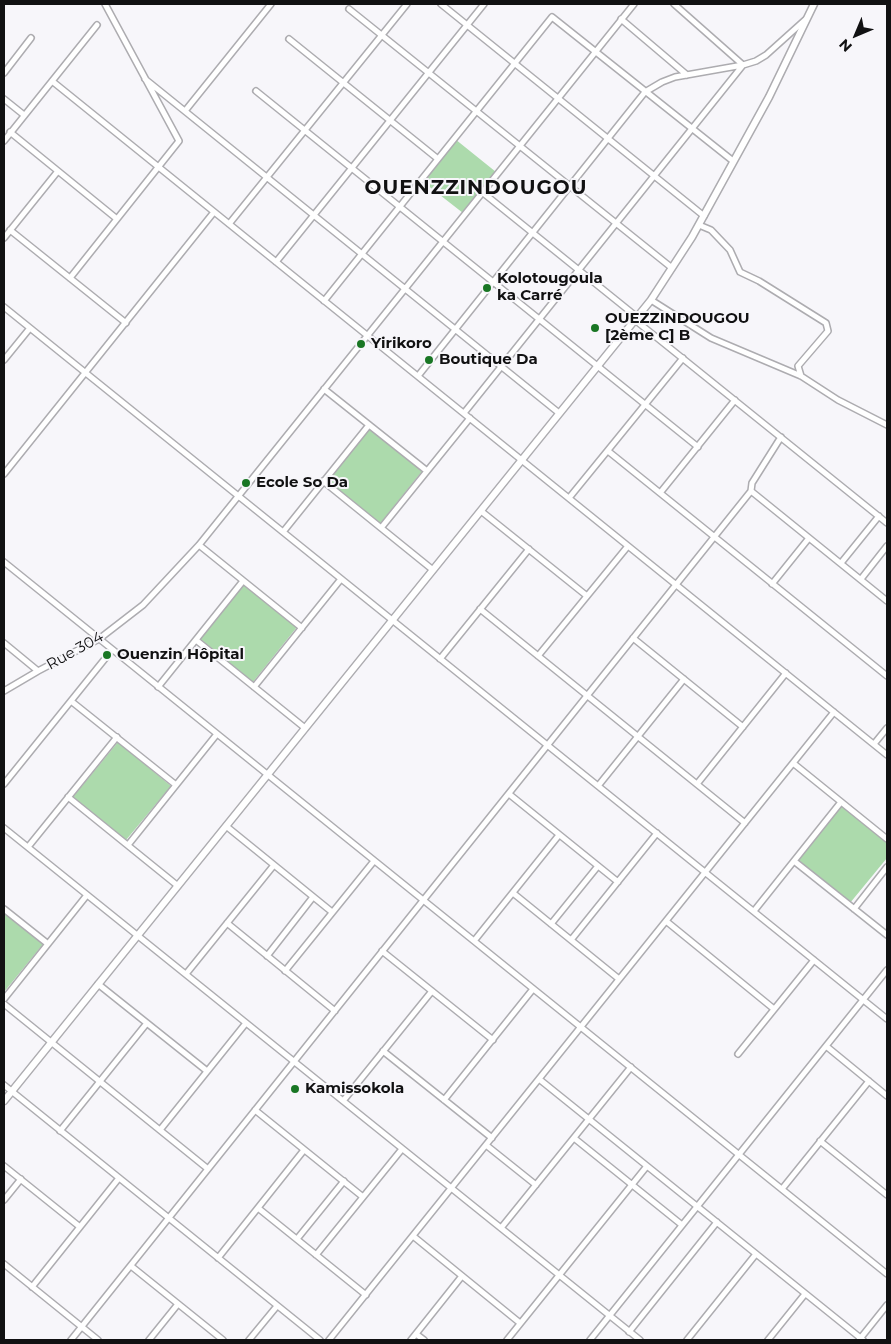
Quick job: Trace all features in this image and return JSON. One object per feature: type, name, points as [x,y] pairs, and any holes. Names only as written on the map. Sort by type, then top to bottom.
[{"type":"street","points":[[70,278],[179,141],[105,4]]},
{"type":"street","points":[[185,111],[271,4]]},
{"type":"street","points":[[229,224],[407,4]]},
{"type":"street","points":[[441,4],[704,216]]},
{"type":"street","points":[[276,262],[484,4]]},
{"type":"street","name":"Rue 304","points":[[4,691],[99,639],[143,605],[199,545],[634,4]]},
{"type":"street","points":[[674,4],[743,65]]},
{"type":"street","points":[[4,1101],[651,300],[704,216],[732,161],[769,97],[814,4]]},
{"type":"street","points":[[350,8],[672,268]]},
{"type":"street","points":[[324,301],[552,17],[732,161]]},
{"type":"street","points":[[621,19],[687,75]]},
{"type":"street","points":[[418,376],[645,92],[662,82],[687,75],[743,65],[766,55],[805,20]]},
{"type":"street","points":[[4,140],[97,25]]},
{"type":"street","points":[[4,73],[31,38]]},
{"type":"street","points":[[289,39],[438,159]]},
{"type":"street","points":[[464,413],[743,65]]},
{"type":"street","points":[[145,79],[560,413]]},
{"type":"street","points":[[52,81],[887,755]]},
{"type":"street","points":[[256,91],[698,447]]},
{"type":"street","points":[[4,98],[24,115]]},
{"type":"street","points":[[10,132],[117,219]]},
{"type":"street","points":[[4,238],[58,171]]},
{"type":"street","points":[[482,192],[579,270],[682,358],[887,523]]},
{"type":"street","points":[[4,474],[214,212]]},
{"type":"street","points":[[699,225],[712,230],[730,250],[740,272],[826,323],[828,330],[798,366],[801,376]]},
{"type":"street","points":[[10,230],[126,323]]},
{"type":"street","points":[[651,300],[711,338],[801,376],[838,400],[887,425]]},
{"type":"street","points":[[4,307],[887,1019]]},
{"type":"street","points":[[4,360],[30,328]]},
{"type":"street","points":[[569,498],[682,358]]},
{"type":"street","points":[[324,389],[427,471]]},
{"type":"street","points":[[660,493],[735,400]]},
{"type":"street","points":[[381,528],[470,418]]},
{"type":"street","points":[[283,532],[369,424]]},
{"type":"street","points":[[71,1340],[751,491],[752,483],[781,437]]},
{"type":"street","points":[[608,451],[887,676]]},
{"type":"street","points":[[323,482],[433,570]]},
{"type":"street","points":[[751,491],[887,600]]},
{"type":"street","points":[[481,511],[587,596]]},
{"type":"street","points":[[841,563],[879,516]]},
{"type":"street","points":[[772,584],[809,538]]},
{"type":"street","points":[[199,545],[302,628]]},
{"type":"street","points":[[538,656],[628,546]]},
{"type":"street","points":[[861,579],[887,546]]},
{"type":"street","points":[[440,659],[528,549]]},
{"type":"street","points":[[4,562],[887,1274]]},
{"type":"street","points":[[254,687],[341,579]]},
{"type":"street","points":[[158,687],[244,580]]},
{"type":"street","points":[[480,609],[745,823]]},
{"type":"street","points":[[633,638],[742,727]]},
{"type":"street","points":[[196,640],[305,728]]},
{"type":"street","points":[[4,643],[38,671]]},
{"type":"street","points":[[4,784],[112,650]]},
{"type":"street","points":[[697,784],[786,673]]},
{"type":"street","points":[[598,786],[684,679]]},
{"type":"street","points":[[71,701],[176,785]]},
{"type":"street","points":[[329,1340],[834,712]]},
{"type":"street","points":[[874,744],[887,728]]},
{"type":"street","points":[[128,845],[217,734]]},
{"type":"street","points":[[28,847],[117,737]]},
{"type":"street","points":[[793,763],[887,839]]},
{"type":"street","points":[[508,794],[618,882]]},
{"type":"street","points":[[68,797],[178,886]]},
{"type":"street","points":[[754,911],[842,802]]},
{"type":"street","points":[[226,826],[332,912]]},
{"type":"street","points":[[4,828],[640,1340]]},
{"type":"street","points":[[571,940],[657,833]]},
{"type":"street","points":[[474,941],[559,835]]},
{"type":"street","points":[[286,971],[374,861]]},
{"type":"street","points":[[794,861],[887,936]]},
{"type":"street","points":[[186,974],[274,865]]},
{"type":"street","points":[[551,924],[598,866]]},
{"type":"street","points":[[854,909],[887,867]]},
{"type":"street","points":[[512,893],[619,979]]},
{"type":"street","points":[[4,999],[87,895]]},
{"type":"street","points":[[266,956],[314,897]]},
{"type":"street","points":[[4,909],[48,944]]},
{"type":"street","points":[[666,921],[774,1009]]},
{"type":"street","points":[[227,924],[335,1011]]},
{"type":"street","points":[[382,951],[493,1040]]},
{"type":"street","points":[[738,1054],[814,960]]},
{"type":"street","points":[[590,1340],[887,970]]},
{"type":"street","points":[[98,984],[206,1071]]},
{"type":"street","points":[[444,1100],[534,989]]},
{"type":"street","points":[[343,1101],[432,991]]},
{"type":"street","points":[[4,1004],[208,1169]]},
{"type":"street","points":[[60,1131],[147,1023]]},
{"type":"street","points":[[160,1130],[246,1023]]},
{"type":"street","points":[[826,1046],[887,1096]]},
{"type":"street","points":[[384,1051],[492,1138]]},
{"type":"street","points":[[501,1228],[631,1067]]},
{"type":"street","points":[[539,1079],[861,1340],[887,1306]]},
{"type":"street","points":[[782,1189],[869,1081]]},
{"type":"street","points":[[4,1085],[320,1340]]},
{"type":"street","points":[[255,1110],[363,1197]]},
{"type":"street","points":[[574,1138],[682,1226]]},
{"type":"street","points":[[820,1141],[887,1195]]},
{"type":"street","points":[[486,1145],[536,1185]]},
{"type":"street","points":[[316,1255],[402,1148]]},
{"type":"street","points":[[218,1258],[304,1150]]},
{"type":"street","points":[[4,1166],[80,1227]]},
{"type":"street","points":[[507,1340],[647,1166]]},
{"type":"street","points":[[32,1287],[119,1178]]},
{"type":"street","points":[[4,1200],[21,1179]]},
{"type":"street","points":[[297,1239],[344,1181]]},
{"type":"street","points":[[258,1208],[366,1295]]},
{"type":"street","points":[[629,1332],[717,1222]]},
{"type":"street","points":[[412,1236],[520,1323]]},
{"type":"street","points":[[687,1340],[756,1254]]},
{"type":"street","points":[[4,1264],[98,1340]]},
{"type":"street","points":[[130,1266],[222,1340]]},
{"type":"street","points":[[411,1340],[462,1276]]},
{"type":"street","points":[[768,1340],[805,1294]]},
{"type":"street","points":[[149,1340],[178,1304]]},
{"type":"street","points":[[249,1340],[277,1306]]},
{"type":"street","points":[[416,1334],[424,1340]]},
{"type":"green space","points":[[455,139],[496,172],[463,213],[422,181]]},
{"type":"green space","points":[[370,427],[423,470],[379,525],[326,481]]},
{"type":"green space","points":[[244,584],[297,627],[253,682],[199,638]]},
{"type":"green space","points":[[118,742],[171,786],[126,840],[73,797]]},
{"type":"green space","points":[[842,805],[887,842],[887,858],[850,903],[797,859]]},
{"type":"green space","points":[[4,910],[44,943],[4,992]]},
{"type":"place","name":"Kolotougoula ka Carré","points":[[487,288]]},
{"type":"place","name":"OUEZZINDOUGOU [2ème C] B","points":[[595,328]]},
{"type":"place","name":"Yirikoro","points":[[361,344]]},
{"type":"place","name":"Boutique Da","points":[[429,360]]},
{"type":"place","name":"Ecole So Da","points":[[246,483]]},
{"type":"place","name":"Ouenzin Hôpital","points":[[107,655]]},
{"type":"place","name":"Kamissokola","points":[[295,1089]]},
{"type":"district","name":"OUENZZINDOUGOU","points":[[476,188]]}]
